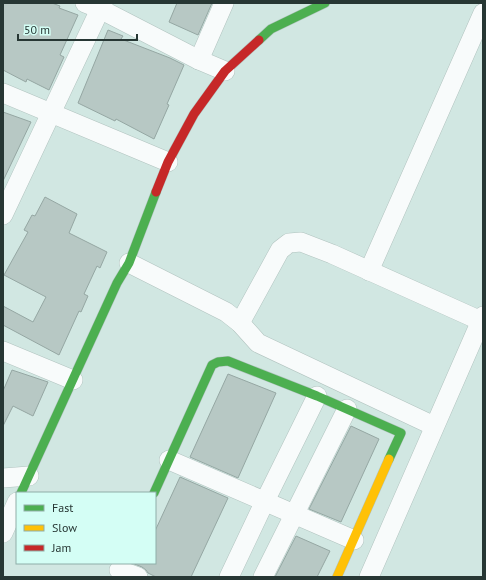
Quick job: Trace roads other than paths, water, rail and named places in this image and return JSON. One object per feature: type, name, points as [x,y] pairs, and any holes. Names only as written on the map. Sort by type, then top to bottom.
[{"type":"street","points":[[200,60],[224,3]]},
{"type":"street","points":[[21,492],[117,283],[128,263],[168,162],[194,114],[226,71],[271,29],[325,3]]},
{"type":"street","points":[[471,3],[483,5]]},
{"type":"street","points":[[3,215],[50,113],[96,5],[200,60],[226,71]]},
{"type":"street","points":[[370,271],[483,13]]},
{"type":"street","points":[[3,93],[168,162]]},
{"type":"street","points":[[240,323],[280,250],[289,243],[301,242],[482,318],[369,577]]},
{"type":"street","points":[[128,263],[226,312],[240,323],[258,343],[434,426]]},
{"type":"street","points":[[3,351],[73,380]]},
{"type":"street","points":[[154,492],[212,366],[218,362],[228,361],[331,402],[401,433],[337,577]]},
{"type":"street","points":[[229,577],[265,501],[331,402],[342,382]]},
{"type":"street","points":[[263,577],[294,514],[331,402]]},
{"type":"street","points":[[169,460],[354,540]]},
{"type":"street","points":[[3,478],[29,476]]},
{"type":"street","points":[[3,533],[16,504]]},
{"type":"street","points":[[119,570],[138,577]]}]
